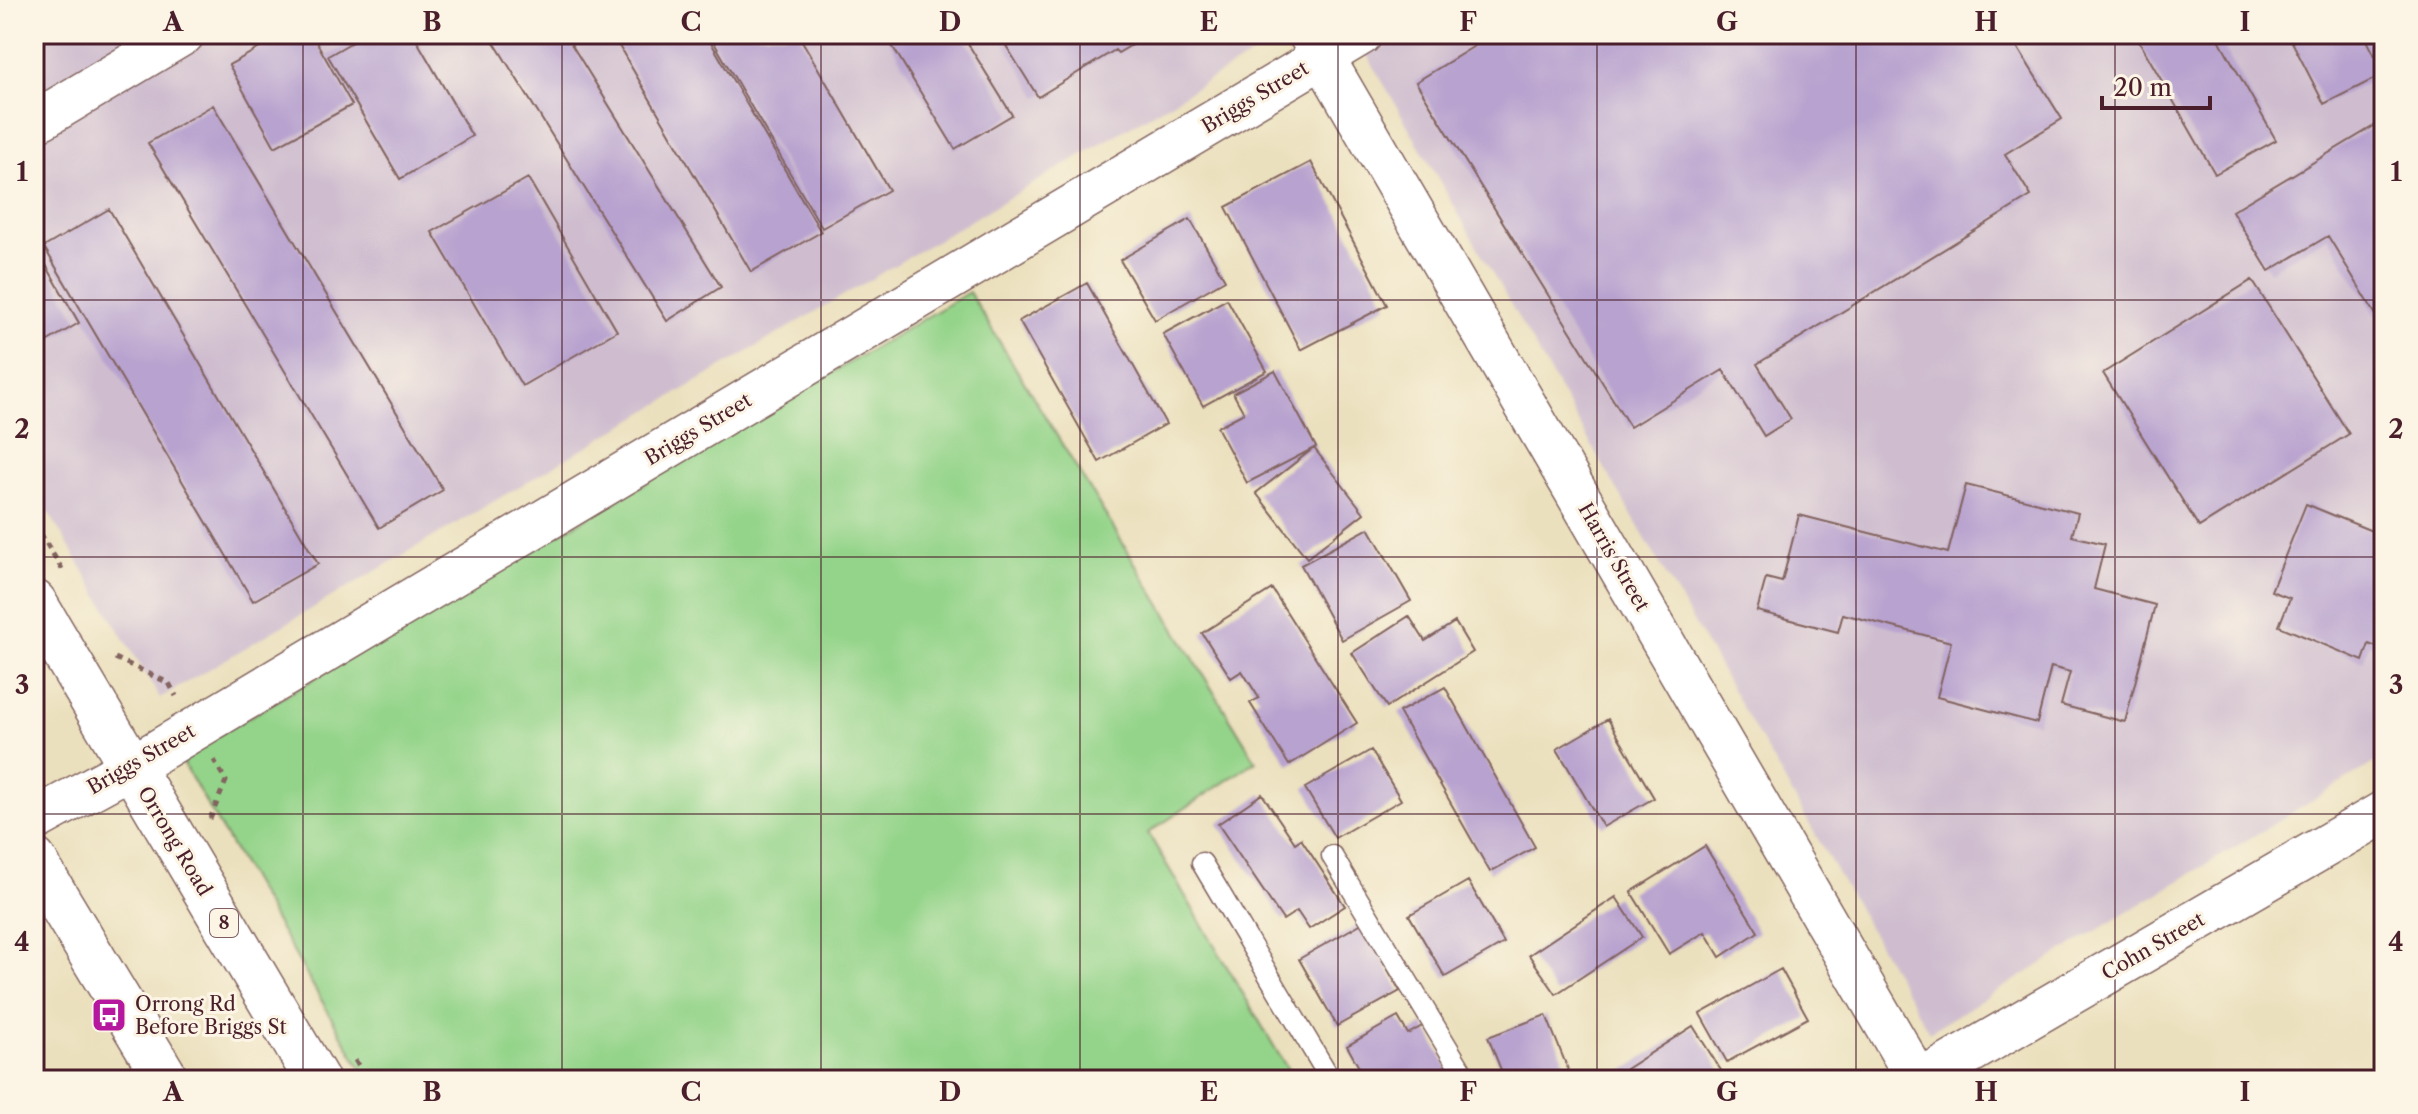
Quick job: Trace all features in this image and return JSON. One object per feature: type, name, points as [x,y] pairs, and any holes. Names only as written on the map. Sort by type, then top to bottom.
[{"type":"highway","name":"Orrong Road","points":[[50,589],[131,767],[317,1080]]},
{"type":"highway","points":[[34,860],[167,1080]]},
{"type":"street","points":[[42,118],[183,34]]},
{"type":"street","name":"Briggs Street","points":[[34,820],[196,728],[1316,45],[1361,34]]},
{"type":"street","name":"Harris Street","points":[[1316,45],[1920,1080]]},
{"type":"street","name":"Cohn Street","points":[[1920,1080],[2384,812]]},
{"type":"lane","points":[[1332,856],[1467,1080]]},
{"type":"lane","points":[[1202,863],[1331,1080]]},
{"type":"path","points":[[34,523],[50,589]]},
{"type":"path","points":[[107,644],[115,658],[169,683],[196,728],[226,781],[210,819],[217,832]]},
{"type":"path","points":[[351,1054],[367,1080]]},
{"type":"shaded area","points":[[34,34],[1287,34],[160,698],[34,488]]},
{"type":"shaded area","points":[[1355,34],[2384,34],[2384,757],[1929,1032]]},
{"type":"green space","points":[[969,292],[1256,761],[1148,833],[1294,1080],[368,1080],[180,758]]},
{"type":"building","points":[[285,34],[312,34],[352,105],[275,147],[229,65]]},
{"type":"building","points":[[366,34],[413,34],[472,136],[400,179],[328,56]]},
{"type":"building","points":[[489,34],[565,34],[721,287],[667,321]]},
{"type":"building","points":[[612,34],[706,34],[821,232],[751,272]]},
{"type":"building","points":[[709,34],[798,34],[889,190],[822,228]]},
{"type":"building","points":[[885,34],[962,34],[1012,115],[955,149]]},
{"type":"building","points":[[1022,34],[1150,34],[1118,53],[1115,50],[1038,97],[1005,44]]},
{"type":"building","points":[[1494,34],[2009,34],[2062,119],[2005,154],[2031,196],[1757,364],[1791,419],[1764,436],[1723,370],[1630,427],[1416,82]]},
{"type":"building","points":[[2135,34],[2216,34],[2276,140],[2215,174]]},
{"type":"building","points":[[2288,34],[2364,34],[2384,74],[2324,104]]},
{"type":"building","points":[[213,105],[443,490],[379,528],[148,143]]},
{"type":"building","points":[[2384,120],[2384,328],[2328,236],[2269,271],[2232,211]]},
{"type":"building","points":[[1311,162],[1387,305],[1301,350],[1226,207]]},
{"type":"building","points":[[528,178],[617,331],[522,386],[432,232]]},
{"type":"building","points":[[109,209],[318,564],[253,601],[44,247]]},
{"type":"building","points":[[1190,219],[1225,280],[1155,320],[1120,260]]},
{"type":"building","points":[[34,244],[79,323],[34,349]]},
{"type":"building","points":[[2252,280],[2349,434],[2199,527],[2103,373]]},
{"type":"building","points":[[1087,283],[1166,424],[1099,462],[1019,321]]},
{"type":"building","points":[[1227,299],[1267,371],[1203,406],[1163,334]]},
{"type":"building","points":[[1275,371],[1316,447],[1247,483],[1217,427],[1244,413],[1233,393]]},
{"type":"building","points":[[1314,448],[1364,513],[1307,558],[1256,493]]},
{"type":"building","points":[[1966,485],[2078,513],[2072,536],[2105,544],[2094,589],[2155,605],[2125,722],[2061,705],[2070,672],[2051,667],[2037,723],[1937,697],[1951,642],[1843,614],[1838,632],[1757,611],[1766,578],[1782,582],[1799,515],[1948,553]]},
{"type":"building","points":[[2306,504],[2384,536],[2384,650],[2369,644],[2363,661],[2279,626],[2290,598],[2271,591]]},
{"type":"building","points":[[1369,528],[1411,601],[1342,640],[1301,565]]},
{"type":"building","points":[[1272,589],[1357,723],[1289,765],[1250,703],[1259,698],[1242,671],[1231,678],[1202,633]]},
{"type":"building","points":[[1409,616],[1425,641],[1455,622],[1473,652],[1387,707],[1352,653]]},
{"type":"building","points":[[1445,687],[1535,847],[1490,872],[1399,712]]},
{"type":"building","points":[[1608,719],[1654,798],[1603,827],[1557,749]]},
{"type":"building","points":[[1371,750],[1401,800],[1335,838],[1305,788]]},
{"type":"building","points":[[1262,794],[1295,843],[1301,839],[1345,906],[1309,929],[1297,911],[1283,920],[1218,824]]},
{"type":"building","points":[[1705,846],[1758,932],[1720,957],[1705,932],[1669,954],[1631,892]]},
{"type":"building","points":[[1468,881],[1504,943],[1445,977],[1409,915]]},
{"type":"building","points":[[1616,897],[1642,937],[1556,994],[1529,955]]},
{"type":"building","points":[[1362,923],[1400,991],[1337,1026],[1299,959]]},
{"type":"building","points":[[1781,969],[1808,1018],[1727,1062],[1700,1014]]},
{"type":"building","points":[[1546,1015],[1571,1077],[1564,1080],[1505,1080],[1488,1037]]},
{"type":"building","points":[[1398,1017],[1408,1034],[1424,1025],[1453,1077],[1447,1080],[1366,1080],[1347,1046]]},
{"type":"building","points":[[1693,1026],[1727,1080],[1609,1080]]},
{"type":"place","name":"Orrong Rd Before Briggs St","points":[[109,1015]]}]
